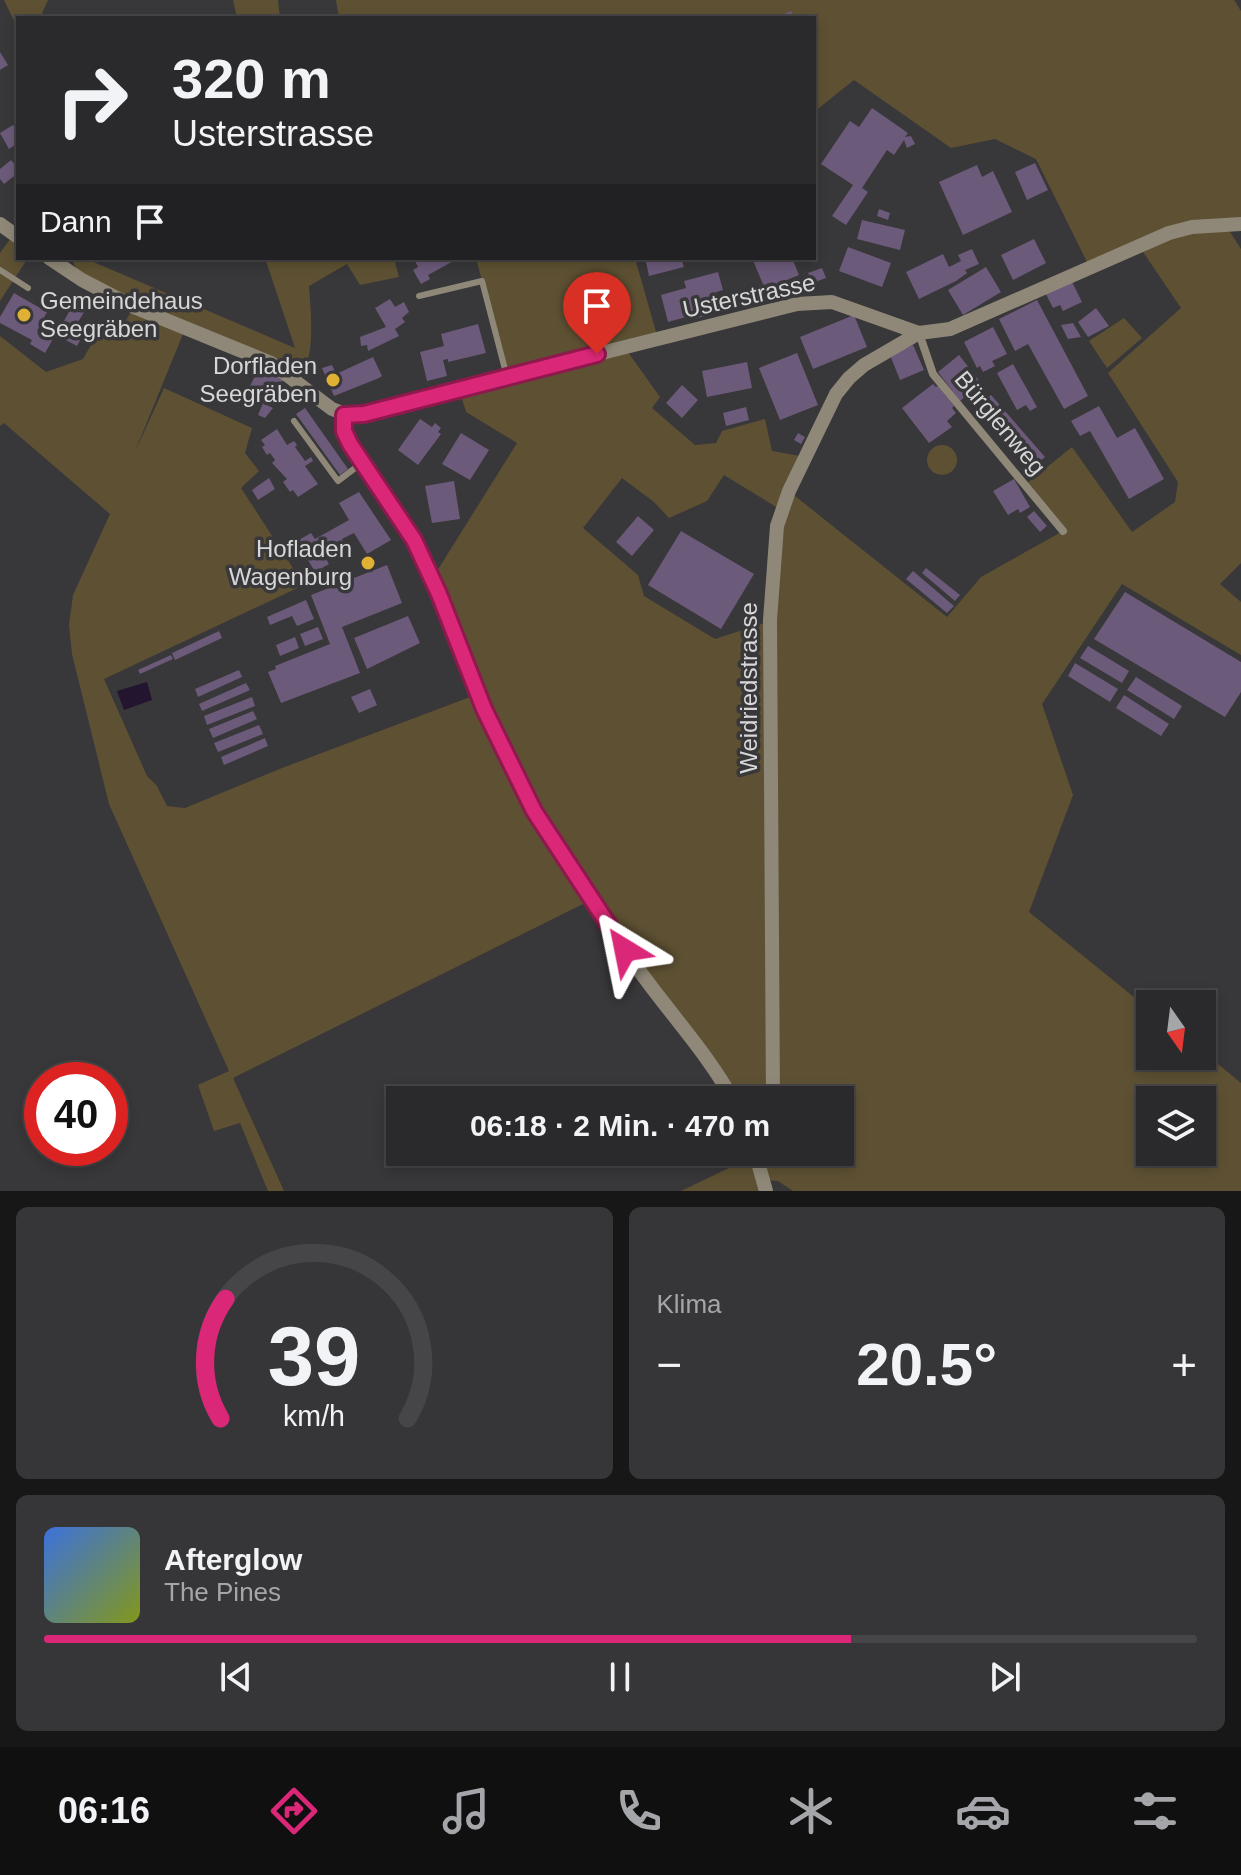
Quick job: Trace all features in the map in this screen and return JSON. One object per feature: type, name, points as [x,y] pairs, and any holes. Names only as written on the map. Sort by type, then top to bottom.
[{"type":"street","points":[[919,333],[964,324],[1169,233],[1192,227],[1241,224]]},
{"type":"street","points":[[52,260],[82,280],[134,307],[271,363],[344,415],[344,431],[414,540],[439,594],[484,709],[534,811],[608,925],[724,1086]]},
{"type":"street","name":"Usterstrasse","points":[[344,415],[364,414],[767,311],[816,302],[849,306],[919,333]]},
{"type":"street","name":"Bürglenweg","points":[[919,333],[933,374],[1063,531]]},
{"type":"street","name":"Weidriedstrasse","points":[[773,1086],[770,620],[777,526],[789,491],[836,394],[864,365],[919,333]]},
{"type":"street","points":[[759,1166],[766,1191]]},
{"type":"lane","points":[[0,270],[28,288]]},
{"type":"lane","points":[[419,296],[482,281],[507,377]]},
{"type":"lane","points":[[294,421],[338,481],[363,462]]},
{"type":"shaded area","points":[[4,0],[48,0],[41,16],[16,16],[16,25]]},
{"type":"shaded area","points":[[233,0],[278,0],[280,16],[237,16]]},
{"type":"shaded area","points":[[336,0],[1234,0],[1241,11],[1241,224],[1225,224],[1241,249],[1241,563],[1220,584],[1241,602],[1241,655],[1122,584],[1042,704],[1073,795],[1029,912],[1136,999],[1136,1070],[1216,1070],[1216,1062],[1241,1083],[1241,1191],[793,1191],[778,1181],[764,1180],[766,1191],[681,1191],[733,1166],[854,1166],[854,1086],[723,1086],[591,900],[233,1078],[284,1191],[268,1191],[240,1123],[214,1131],[198,1085],[229,1071],[109,804],[72,654],[69,625],[73,595],[110,514],[4,423],[0,426],[0,336],[46,372],[83,359],[99,331],[119,332],[134,307],[82,280],[72,260],[89,260],[295,348],[266,260],[395,260],[399,277],[360,285],[347,264],[309,286],[310,348],[299,382],[183,334],[134,454],[164,388],[252,428],[245,453],[259,471],[241,488],[304,585],[104,679],[147,776],[157,786],[167,806],[185,808],[478,694],[432,579],[517,443],[466,412],[459,389],[507,377],[477,260],[636,260],[658,339],[625,348],[660,397],[652,408],[695,445],[716,443],[722,431],[765,419],[772,451],[806,457],[790,492],[947,617],[981,577],[1063,531],[1026,484],[1072,447],[1132,532],[1175,502],[1178,482],[1108,373],[1181,308],[1139,246],[1090,268],[1036,159],[995,139],[951,148],[854,80],[816,110],[816,16],[339,16]],"holes":[[[724,475],[781,510],[770,621],[715,639],[644,596],[638,575],[583,528],[622,478],[654,502],[669,518],[707,501]]]},
{"type":"shaded area","points":[[14,234],[16,260],[27,260],[0,301],[0,253]]},
{"type":"shaded area","points":[[1124,318],[1142,338],[1107,368],[1089,341]]},
{"type":"shaded area","points":[[942,445],[952,450],[957,460],[952,470],[942,475],[932,470],[927,460],[932,450]]},
{"type":"shaded area","points":[[147,682],[152,700],[124,710],[117,691]]},
{"type":"building","points":[[0,52],[8,65],[0,70]]},
{"type":"building","points":[[872,108],[908,133],[905,137],[911,136],[915,144],[907,148],[904,140],[894,155],[887,150],[862,188],[868,192],[846,225],[832,216],[853,185],[821,164],[850,121],[859,127]]},
{"type":"building","points":[[13,125],[16,144],[9,149],[0,133]]},
{"type":"building","points":[[11,160],[16,166],[16,175],[4,184],[0,179],[0,169]]},
{"type":"building","points":[[1035,163],[1048,190],[1027,200],[1015,172]]},
{"type":"building","points":[[977,165],[982,177],[993,171],[1012,212],[963,235],[939,182]]},
{"type":"building","points":[[879,209],[890,213],[888,220],[877,216]]},
{"type":"building","points":[[862,220],[905,230],[900,250],[857,239]]},
{"type":"building","points":[[1034,239],[1046,263],[1013,280],[1001,255]]},
{"type":"building","points":[[848,247],[891,263],[882,287],[839,271]]},
{"type":"building","points":[[972,249],[979,264],[965,270],[967,273],[956,281],[919,299],[906,272],[943,254],[949,267],[961,261],[958,255]]},
{"type":"building","points":[[414,260],[455,260],[428,275],[430,279],[421,284],[413,270],[418,267]]},
{"type":"building","points":[[682,260],[684,267],[649,276],[646,262]]},
{"type":"building","points":[[753,260],[793,260],[799,275],[765,289]]},
{"type":"building","points":[[986,267],[1001,292],[963,315],[948,290]]},
{"type":"building","points":[[822,268],[826,278],[812,283],[808,273]]},
{"type":"building","points":[[718,272],[723,290],[716,292],[722,311],[691,320],[690,316],[668,322],[661,295],[686,288],[684,281]]},
{"type":"building","points":[[1072,282],[1082,302],[1063,311],[1060,305],[1053,308],[1046,294]]},
{"type":"building","name":"Gemeindehaus Seegräben","points":[[14,293],[47,312],[37,331],[53,339],[45,353],[30,344],[32,340],[0,323],[0,317]]},
{"type":"building","points":[[79,294],[91,301],[78,322],[87,327],[77,346],[56,335]]},
{"type":"building","points":[[390,299],[395,307],[404,302],[409,312],[402,318],[405,322],[395,329],[399,336],[368,351],[367,345],[361,346],[360,337],[386,327],[375,308]]},
{"type":"building","points":[[1037,300],[1088,396],[1064,409],[1028,344],[1015,351],[999,319]]},
{"type":"building","points":[[1096,308],[1109,326],[1088,337],[1078,322]]},
{"type":"building","points":[[854,315],[867,347],[813,369],[800,337]]},
{"type":"building","points":[[1073,323],[1081,337],[1068,339],[1061,325]]},
{"type":"building","points":[[478,324],[486,353],[448,362],[448,359],[443,360],[447,376],[427,381],[420,352],[444,346],[441,334]]},
{"type":"building","points":[[993,327],[1007,354],[992,361],[995,366],[983,372],[980,366],[977,368],[964,342]]},
{"type":"building","points":[[913,345],[924,370],[900,380],[890,355]]},
{"type":"building","points":[[797,353],[818,405],[780,420],[759,368]]},
{"type":"building","points":[[959,355],[985,388],[969,400],[966,396],[960,401],[938,372]]},
{"type":"building","points":[[373,357],[382,376],[334,396],[322,368],[332,365],[336,374]]},
{"type":"building","points":[[747,362],[752,388],[707,397],[702,371]]},
{"type":"building","points":[[1013,364],[1037,407],[1030,411],[1026,405],[1017,410],[997,373]]},
{"type":"building","points":[[260,366],[284,378],[274,398],[250,386]]},
{"type":"building","points":[[933,384],[954,406],[952,408],[956,413],[947,421],[952,427],[929,443],[902,408]]},
{"type":"building","points":[[682,385],[698,400],[682,418],[666,403]]},
{"type":"building","points":[[243,389],[255,395],[249,406],[237,400]]},
{"type":"building","points":[[991,395],[1045,457],[1031,469],[977,407]]},
{"type":"building","points":[[263,403],[273,408],[265,418],[258,415]]},
{"type":"building","points":[[1099,406],[1117,438],[1135,428],[1164,479],[1129,499],[1090,431],[1080,436],[1071,421]]},
{"type":"building","points":[[746,407],[749,420],[726,426],[723,413]]},
{"type":"building","points":[[305,408],[348,469],[340,475],[296,414]]},
{"type":"building","points":[[420,419],[432,427],[435,423],[441,428],[438,432],[441,434],[418,465],[398,450]]},
{"type":"building","points":[[277,429],[287,445],[294,441],[305,461],[311,457],[313,461],[305,466],[318,484],[298,497],[293,490],[290,492],[283,482],[287,479],[272,463],[275,460],[270,453],[267,455],[262,447],[265,445],[261,440]]},
{"type":"building","points":[[461,433],[489,450],[470,480],[442,464]]},
{"type":"building","points":[[798,433],[805,437],[801,444],[794,440]]},
{"type":"building","points":[[269,478],[275,489],[258,500],[252,490]]},
{"type":"building","points":[[1014,479],[1030,507],[1008,515],[993,491]]},
{"type":"building","points":[[454,481],[460,519],[432,523],[425,486]]},
{"type":"building","points":[[359,492],[391,540],[367,554],[354,533],[342,539],[347,547],[326,559],[329,564],[315,572],[297,541],[311,533],[315,539],[349,520],[339,503]]},
{"type":"building","points":[[1034,511],[1047,526],[1040,532],[1027,517]]},
{"type":"building","points":[[638,516],[654,530],[632,556],[616,542]]},
{"type":"building","points":[[681,531],[754,574],[721,629],[648,585]]},
{"type":"building","points":[[387,565],[402,603],[342,627],[360,673],[281,703],[268,672],[276,669],[275,666],[330,644],[311,595]]},
{"type":"building","points":[[926,568],[960,595],[955,601],[922,573]]},
{"type":"building","points":[[913,571],[954,606],[947,613],[906,579]]},
{"type":"building","points":[[1125,592],[1241,662],[1241,692],[1225,717],[1094,639]]},
{"type":"building","points":[[306,600],[314,619],[297,626],[292,616],[270,625],[267,617]]},
{"type":"building","points":[[408,616],[420,643],[367,669],[354,638]]},
{"type":"building","points":[[318,627],[323,639],[305,646],[300,634]]},
{"type":"building","points":[[219,631],[222,638],[175,660],[172,653]]},
{"type":"building","points":[[295,637],[299,648],[280,656],[276,645]]},
{"type":"building","points":[[1088,646],[1129,671],[1122,683],[1080,658]]},
{"type":"building","points":[[171,655],[173,659],[140,674],[138,670]]},
{"type":"building","points":[[1075,663],[1118,689],[1110,702],[1068,676]]},
{"type":"building","points":[[239,670],[242,677],[198,697],[195,689]]},
{"type":"building","points":[[1136,677],[1182,706],[1174,719],[1127,690]]},
{"type":"building","points":[[246,683],[250,690],[202,711],[199,704]]},
{"type":"building","points":[[370,689],[377,705],[359,713],[351,697]]},
{"type":"building","points":[[1124,695],[1169,724],[1161,736],[1116,708]]},
{"type":"building","points":[[252,697],[255,706],[207,725],[204,716]]},
{"type":"building","points":[[253,711],[257,719],[213,738],[209,729]]},
{"type":"building","points":[[259,725],[263,734],[218,752],[214,743]]},
{"type":"building","points":[[265,738],[268,746],[224,765],[221,757]]},
{"type":"place","name":"Gemeindehaus Seegräben","points":[[24,315]]},
{"type":"place","name":"Dorfladen Seegräben","points":[[333,380]]},
{"type":"place","name":"Hofladen Wagenburg","points":[[368,563]]},
{"type":"route","points":[[597,354],[364,414],[344,415],[344,431],[414,540],[439,594],[484,709],[534,811],[625,950]]}]
